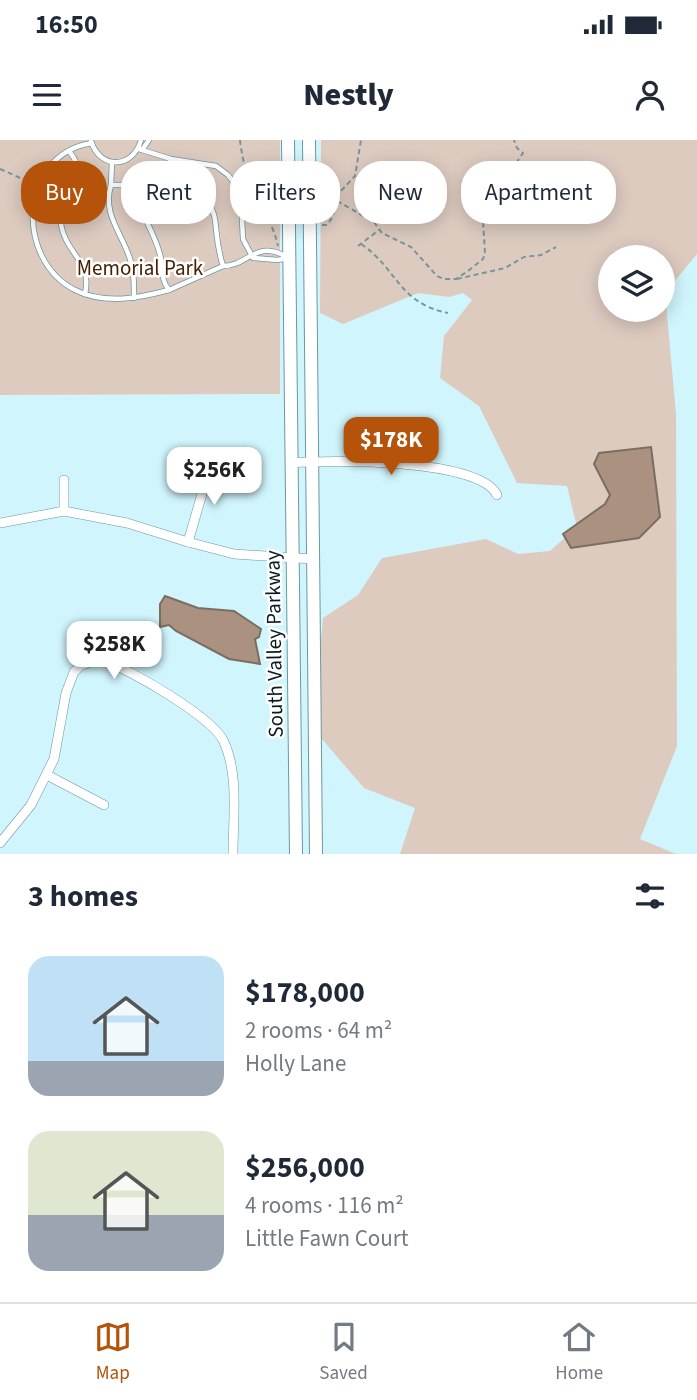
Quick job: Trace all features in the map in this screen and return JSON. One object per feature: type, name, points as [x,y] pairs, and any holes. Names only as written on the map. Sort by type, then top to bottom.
[{"type":"main road","name":"South Valley Parkway","points":[[288,140],[296,854]]},
{"type":"main road","name":"South Valley Parkway","points":[[309,140],[316,854]]},
{"type":"main road","points":[[289,258],[310,257]]},
{"type":"street","points":[[291,463],[379,461],[422,466],[478,481],[494,489],[498,495]]},
{"type":"street","points":[[188,542],[212,463]]},
{"type":"street","points":[[64,480],[64,511]]},
{"type":"street","points":[[0,523],[64,511],[127,523],[234,554],[313,559]]},
{"type":"street","points":[[0,843],[31,805],[54,759],[66,693],[74,672],[80,666],[93,661],[106,661],[184,705],[211,725],[224,740],[232,774],[233,854]]},
{"type":"street","points":[[47,775],[104,805]]},
{"type":"lane","points":[[140,150],[141,140]]},
{"type":"lane","points":[[57,161],[69,151],[91,141],[98,154],[112,162],[127,160],[149,140]]},
{"type":"lane","points":[[140,150],[171,159],[216,166],[235,184],[241,199],[243,239],[253,258],[289,258]]},
{"type":"lane","points":[[69,151],[77,161],[79,176],[76,184],[65,195],[60,212],[62,230],[86,272],[88,282],[85,294]]},
{"type":"lane","points":[[171,159],[163,176],[168,186],[196,194],[208,201],[214,211],[223,266]]},
{"type":"lane","points":[[112,162],[108,194],[111,218],[130,256],[134,272],[134,298]]},
{"type":"lane","points":[[111,185],[122,185],[135,192],[140,210],[158,246],[161,275],[169,290]]},
{"type":"lane","points":[[33,224],[40,255],[52,273],[85,294],[134,298],[169,290],[223,266],[231,266],[251,254],[277,251],[289,258]]},
{"type":"path","points":[[240,140],[243,161]]},
{"type":"path","points":[[340,192],[355,176],[360,140]]},
{"type":"path","points":[[456,279],[483,259],[483,221],[475,199],[510,172],[523,153],[514,140]]},
{"type":"path","points":[[0,169],[21,178]]},
{"type":"path","points":[[340,202],[374,222],[382,233],[411,247],[437,276],[444,279],[456,279],[505,268],[524,257],[541,255],[556,247]]},
{"type":"path","points":[[271,224],[278,247]]},
{"type":"path","points":[[322,225],[328,224]]},
{"type":"path","points":[[379,229],[360,245],[372,251],[412,297],[429,309],[448,313]]},
{"type":"green space","name":"Memorial Park","points":[[0,140],[280,140],[280,161],[230,161],[230,224],[280,224],[280,394],[0,395]]},
{"type":"green space","points":[[321,140],[697,140],[697,254],[675,281],[675,245],[598,245],[598,322],[668,322],[676,414],[677,746],[640,839],[676,854],[400,854],[415,808],[364,788],[321,738],[320,650],[323,618],[358,595],[382,558],[486,539],[518,554],[550,551],[577,527],[567,486],[517,483],[479,406],[440,378],[444,336],[472,300],[463,293],[449,297],[418,293],[343,324],[320,313],[321,224],[340,224],[340,161],[321,161]]},
{"type":"shaded area","points":[[651,447],[660,517],[639,538],[571,548],[563,534],[605,504],[610,495],[594,464],[599,453]]},
{"type":"shaded area","points":[[165,596],[198,608],[234,611],[261,629],[259,637],[255,639],[260,664],[229,659],[169,625],[160,627],[160,604]]}]
